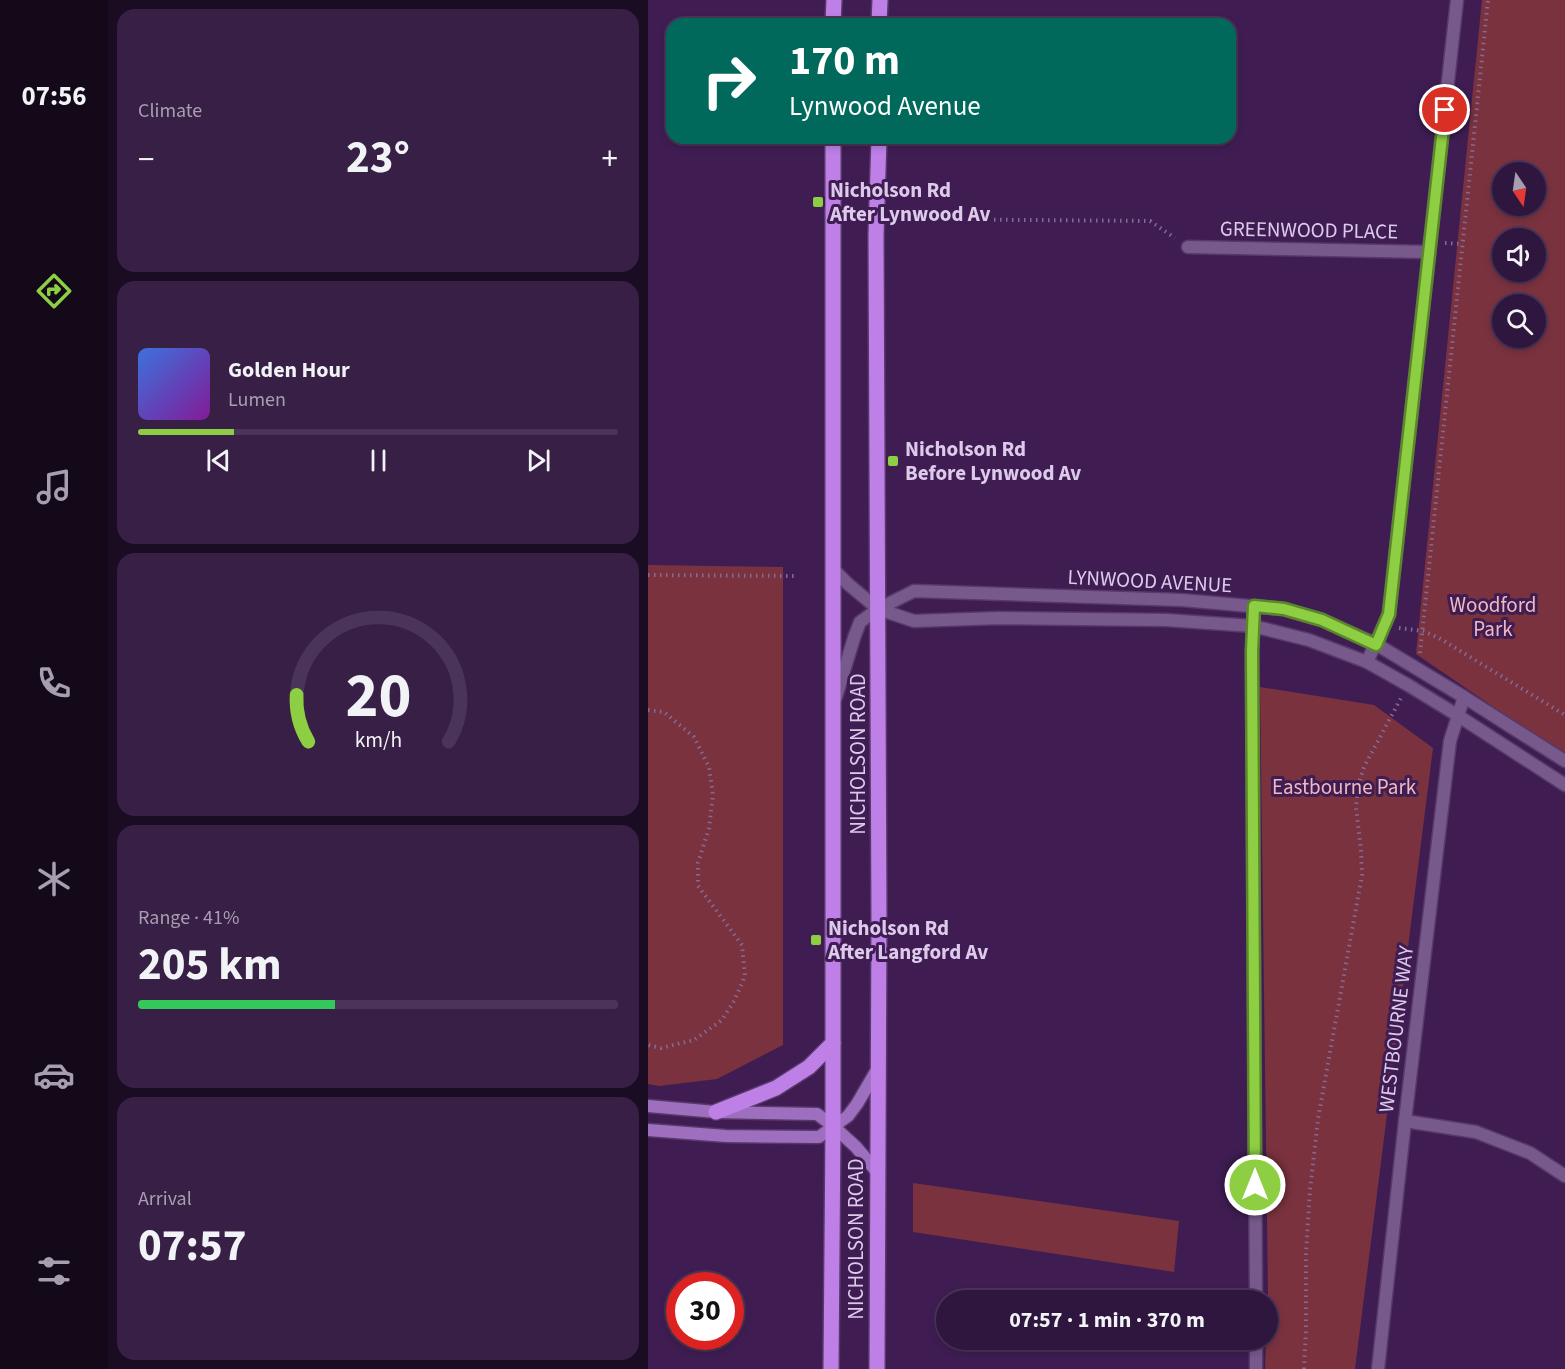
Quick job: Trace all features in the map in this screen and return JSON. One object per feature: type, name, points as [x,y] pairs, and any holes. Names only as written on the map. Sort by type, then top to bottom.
[{"type":"main road","points":[[833,18],[834,0]]},
{"type":"main road","points":[[879,18],[880,0]]},
{"type":"main road","name":"NICHOLSON ROAD","points":[[831,1369],[833,144]]},
{"type":"main road","name":"NICHOLSON ROAD","points":[[877,1369],[876,235],[879,144]]},
{"type":"main road","points":[[716,1112],[776,1088],[809,1067],[833,1043]]},
{"type":"main road","points":[[648,1130],[726,1136],[819,1137],[848,1116],[878,1068]]},
{"type":"main road","points":[[648,1106],[716,1112],[817,1114],[856,1148],[878,1173]]},
{"type":"street","points":[[1367,662],[1389,614],[1457,0]]},
{"type":"street","name":"GREENWOOD PLACE","points":[[1188,247],[1429,252]]},
{"type":"street","name":"LYNWOOD AVENUE","points":[[833,569],[878,609],[914,621],[999,618],[1166,620],[1253,626],[1309,640],[1367,662],[1408,685],[1565,785]]},
{"type":"street","name":"LYNWOOD AVENUE","points":[[832,707],[860,622],[878,609],[914,591],[1182,600],[1284,609],[1322,620],[1376,645],[1416,668],[1565,761]]},
{"type":"street","points":[[1254,606],[1256,1290]]},
{"type":"street","name":"WESTBOURNE WAY","points":[[1378,1369],[1450,741],[1464,697]]},
{"type":"street","points":[[1405,1121],[1476,1132],[1530,1153],[1565,1176]]},
{"type":"street","points":[[1256,1350],[1256,1369]]},
{"type":"path","points":[[1416,668],[1423,631],[1488,0]]},
{"type":"path","points":[[904,219],[1150,221],[1188,247]]},
{"type":"path","points":[[648,575],[794,576]]},
{"type":"path","points":[[1423,631],[1439,638],[1565,716]]},
{"type":"path","points":[[1304,1369],[1306,1253],[1312,1166],[1318,1119],[1362,875],[1356,807],[1358,786],[1364,767],[1408,685]]},
{"type":"path","points":[[648,710],[664,712],[694,737],[709,767],[712,795],[709,828],[698,863],[698,886],[742,945],[745,976],[734,1001],[722,1020],[694,1040],[661,1048],[648,1045]]},
{"type":"green space","name":"Woodford Park","points":[[1482,0],[1565,0],[1565,756],[1416,654]]},
{"type":"green space","points":[[648,565],[783,567],[783,1045],[717,1079],[659,1086],[648,1084]]},
{"type":"green space","name":"Eastbourne Park","points":[[1260,687],[1374,705],[1433,748],[1355,1369],[1265,1369],[1266,1350],[1278,1350],[1278,1290],[1268,1290]]},
{"type":"green space","points":[[913,1183],[1179,1221],[1174,1272],[913,1232]]},
{"type":"place","name":"Nicholson Rd After Lynwood Av","points":[[818,202]]},
{"type":"place","name":"Nicholson Rd Before Lynwood Av","points":[[893,461]]},
{"type":"place","name":"Nicholson Rd After Langford Av","points":[[816,940]]},
{"type":"route","points":[[1255,1185],[1252,651],[1254,606],[1284,609],[1322,620],[1376,645],[1389,614],[1445,110]]}]
